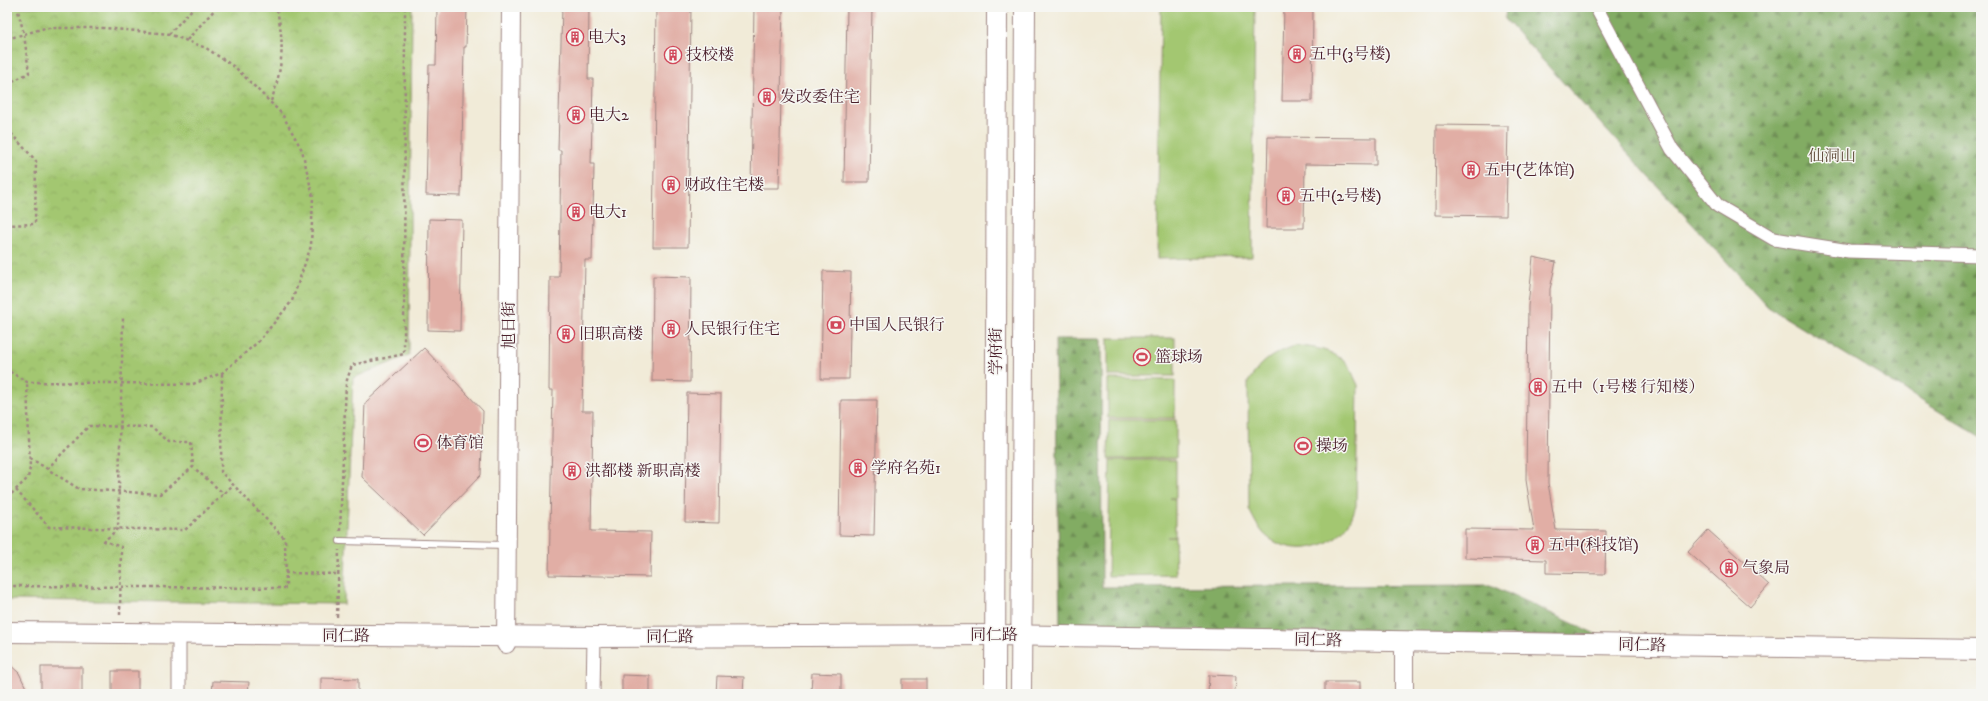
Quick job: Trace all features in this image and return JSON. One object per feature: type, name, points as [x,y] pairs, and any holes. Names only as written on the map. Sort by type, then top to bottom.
[{"type":"main road","name":"旭日街","points":[[506,640],[511,7]]},
{"type":"main road","name":"学府街","points":[[995,694],[997,7]]},
{"type":"main road","name":"学府街","points":[[1021,694],[1025,7]]},
{"type":"main road","name":"同仁路","points":[[7,632],[119,632],[179,639],[1021,641],[1981,650]]},
{"type":"main road","name":"同仁路","points":[[7,646],[179,639],[336,636],[506,640]]},
{"type":"main road","name":"同仁路","points":[[1021,641],[1404,652],[1981,660]]},
{"type":"main road","points":[[1404,652],[1404,694]]},
{"type":"street","points":[[1596,7],[1672,149],[1718,206],[1774,239],[1849,251],[1981,255]]},
{"type":"street","points":[[179,639],[179,694]]},
{"type":"street","points":[[593,694],[594,641]]},
{"type":"lane","points":[[340,541],[507,546]]},
{"type":"path","points":[[7,84],[29,73],[24,34],[18,7]]},
{"type":"path","points":[[169,34],[194,7]]},
{"type":"path","points":[[187,40],[217,7]]},
{"type":"path","points":[[271,101],[279,79],[283,52],[281,24],[276,7]]},
{"type":"path","points":[[336,636],[346,383],[352,364],[404,354],[405,7]]},
{"type":"path","points":[[7,39],[45,28],[104,28],[169,34],[206,48],[236,68],[271,101],[282,114],[302,150],[314,197],[311,246],[292,301],[259,341],[222,373],[193,384],[121,384],[27,382],[7,370]]},
{"type":"path","points":[[7,129],[36,161],[35,224],[7,225]]},
{"type":"path","points":[[119,632],[121,547],[104,542],[118,529],[123,318]]},
{"type":"path","points":[[7,586],[286,588],[284,540],[221,472],[222,373]]},
{"type":"path","points":[[7,498],[28,478],[30,458],[27,382]]},
{"type":"path","points":[[47,469],[89,426],[152,427],[169,442],[190,442],[193,467],[224,494]]},
{"type":"path","points":[[30,458],[79,489],[120,492],[160,494],[193,467]]},
{"type":"path","points":[[16,490],[49,528],[185,530],[233,485]]},
{"type":"path","points":[[286,573],[338,574]]},
{"type":"green space","points":[[7,7],[412,7],[409,355],[353,378],[344,604],[7,600]]},
{"type":"green space","points":[[1161,7],[1255,7],[1252,257],[1157,259]]},
{"type":"green space","name":"仙洞山","points":[[1506,7],[1981,7],[1981,437],[1768,307],[1505,19]]},
{"type":"green space","name":"篮球场","points":[[1108,338],[1175,338],[1175,376],[1108,376]]},
{"type":"green space","points":[[1055,339],[1101,339],[1102,587],[1490,585],[1602,637],[1060,628]]},
{"type":"green space","name":"操场","points":[[1295,346],[1318,349],[1332,353],[1339,357],[1350,368],[1358,385],[1356,506],[1349,523],[1342,532],[1333,539],[1313,547],[1302,548],[1280,544],[1270,539],[1260,529],[1249,509],[1248,382],[1263,363],[1273,355]]},
{"type":"green space","name":"篮球场","points":[[1108,379],[1175,380],[1175,418],[1108,418]]},
{"type":"green space","points":[[1109,420],[1176,420],[1176,458],[1108,459]]},
{"type":"green space","points":[[1110,460],[1176,460],[1176,498],[1170,498],[1175,499],[1176,575],[1108,576]]},
{"type":"building","points":[[437,7],[467,7],[466,47],[464,47],[461,196],[426,195],[429,65],[436,65]]},
{"type":"building","points":[[562,7],[589,7],[588,79],[593,79],[591,164],[594,164],[592,260],[585,260],[582,411],[593,411],[591,531],[651,532],[650,577],[549,575],[553,390],[549,390],[550,277],[559,277],[561,150],[558,150]]},
{"type":"building","points":[[656,7],[691,7],[688,247],[653,247]]},
{"type":"building","name":"发改委住宅","points":[[754,7],[783,7],[779,188],[751,188]]},
{"type":"building","points":[[847,7],[872,7],[869,182],[844,182]]},
{"type":"building","name":"五中(3号楼)","points":[[1284,7],[1313,7],[1312,101],[1282,101]]},
{"type":"building","name":"五中(艺体馆)","points":[[1436,125],[1508,126],[1506,216],[1435,215]]},
{"type":"building","name":"五中(2号楼)","points":[[1268,137],[1376,138],[1376,165],[1305,164],[1304,228],[1266,228]]},
{"type":"building","points":[[429,219],[462,220],[460,331],[428,330]]},
{"type":"building","points":[[1533,257],[1556,262],[1550,289],[1548,483],[1556,530],[1606,531],[1605,574],[1546,573],[1546,560],[1465,558],[1465,529],[1534,530],[1526,480],[1528,306]]},
{"type":"building","name":"中国人民银行","points":[[823,271],[851,272],[849,379],[821,379]]},
{"type":"building","name":"人民银行住宅","points":[[653,276],[691,277],[690,382],[652,381]]},
{"type":"building","name":"体育馆","points":[[424,348],[483,411],[481,475],[423,535],[362,477],[365,403]]},
{"type":"building","points":[[687,393],[721,394],[719,523],[685,522]]},
{"type":"building","name":"学府名苑1","points":[[841,400],[877,400],[874,536],[839,535]]},
{"type":"building","name":"气象局","points":[[1708,530],[1769,585],[1750,607],[1688,552]]},
{"type":"building","points":[[7,662],[19,673],[29,694],[7,694]]},
{"type":"building","points":[[41,667],[82,667],[82,694],[41,694]]},
{"type":"building","points":[[112,671],[138,671],[138,694],[112,694]]},
{"type":"building","points":[[812,673],[841,674],[841,694],[811,694]]},
{"type":"building","points":[[622,675],[650,676],[650,694],[622,694]]},
{"type":"building","points":[[1209,675],[1236,676],[1235,694],[1208,694]]},
{"type":"building","points":[[717,676],[744,677],[743,694],[716,694]]},
{"type":"building","points":[[321,678],[358,679],[358,694],[321,694]]},
{"type":"building","points":[[902,679],[926,679],[926,694],[902,694]]},
{"type":"building","points":[[213,681],[249,682],[248,694],[212,694]]},
{"type":"building","points":[[1325,682],[1360,682],[1360,694],[1325,694]]},
{"type":"place","name":"电大3","points":[[575,37]]},
{"type":"place","name":"五中(3号楼)","points":[[1297,54]]},
{"type":"place","name":"技校楼","points":[[673,55]]},
{"type":"place","name":"发改委住宅","points":[[767,97]]},
{"type":"place","name":"电大2","points":[[576,115]]},
{"type":"place","name":"五中(艺体馆)","points":[[1471,170]]},
{"type":"place","name":"财政住宅楼","points":[[671,185]]},
{"type":"place","name":"五中(2号楼)","points":[[1286,196]]},
{"type":"place","name":"电大1","points":[[576,212]]},
{"type":"place","name":"中国人民银行","points":[[836,325]]},
{"type":"place","name":"人民银行住宅","points":[[671,329]]},
{"type":"place","name":"旧职高楼","points":[[566,334]]},
{"type":"place","name":"篮球场","points":[[1142,357]]},
{"type":"place","name":"五中（1号楼 行知楼）","points":[[1538,387]]},
{"type":"place","name":"体育馆","points":[[423,443]]},
{"type":"place","name":"操场","points":[[1303,446]]},
{"type":"place","name":"学府名苑1","points":[[858,468]]},
{"type":"place","name":"洪都楼 新职高楼","points":[[572,471]]},
{"type":"place","name":"五中(科技馆)","points":[[1535,545]]},
{"type":"place","name":"气象局","points":[[1729,568]]}]
